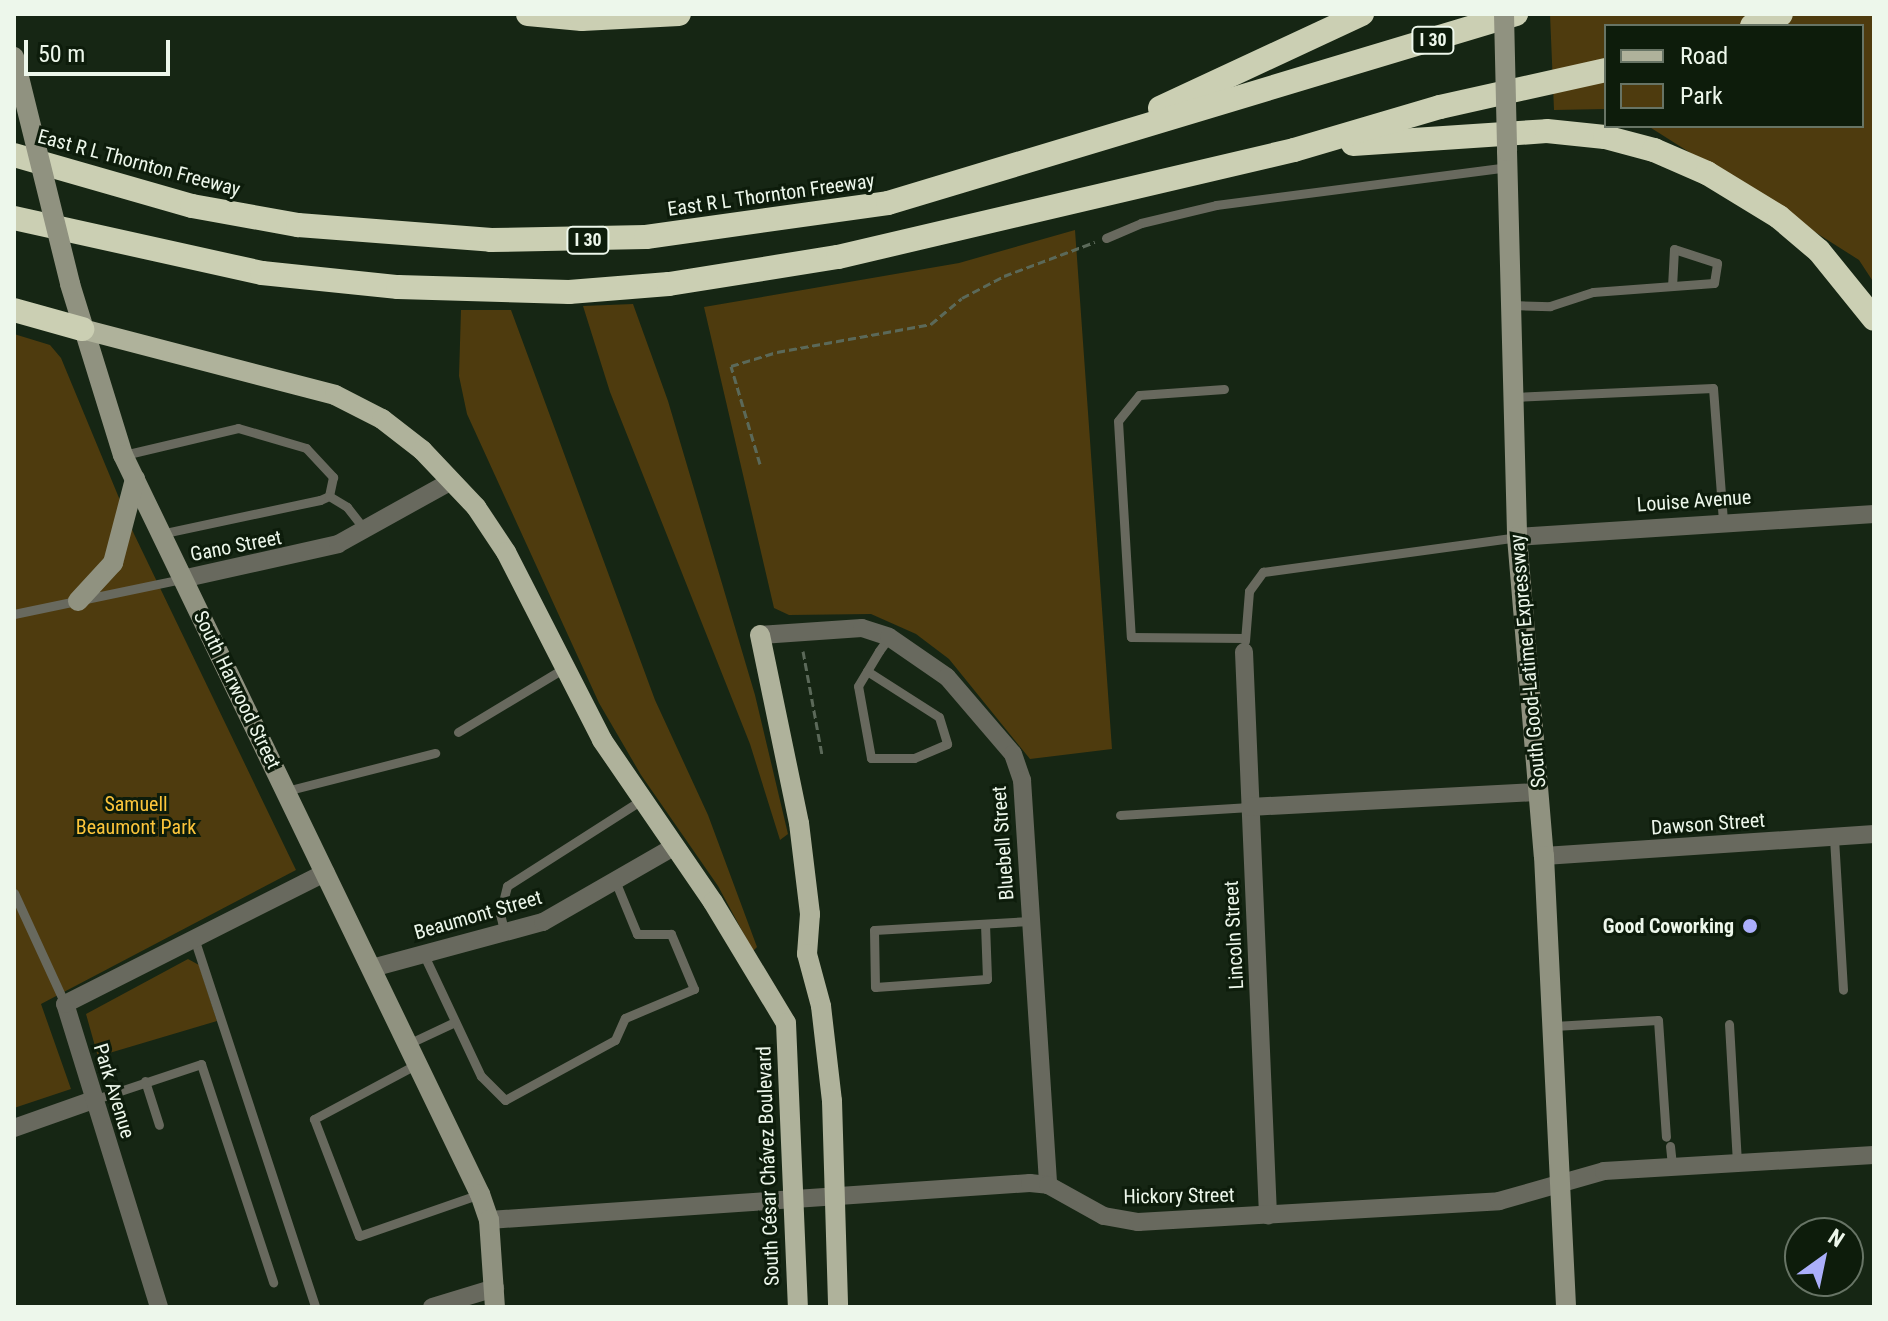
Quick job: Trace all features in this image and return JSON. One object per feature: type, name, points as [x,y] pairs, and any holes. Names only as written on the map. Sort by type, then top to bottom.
[{"type":"highway","points":[[528,14],[582,19],[679,14]]},
{"type":"highway","points":[[1077,145],[1362,14]]},
{"type":"highway","name":"East R L Thornton Freeway","points":[[14,155],[192,206],[298,225],[405,235],[575,241],[784,221],[888,203],[1516,14]]},
{"type":"highway","points":[[1757,24],[1781,14]]},
{"type":"highway","points":[[14,218],[262,273],[398,287],[569,292],[669,284],[838,257],[1294,150],[1440,107],[1604,70]]},
{"type":"highway","points":[[1294,150],[1447,134],[1547,131],[1605,137],[1654,150],[1707,173],[1779,217],[1819,251],[1874,319]]},
{"type":"highway","points":[[14,310],[82,329]]},
{"type":"main road","name":"South Good-Latimer Expressway","points":[[1504,14],[1509,397],[1517,537],[1544,856],[1566,1307]]},
{"type":"main road","name":"South Harwood Street","points":[[14,57],[82,329],[123,455],[480,1194],[489,1220],[495,1298]]},
{"type":"main road","points":[[82,329],[335,395],[382,419],[451,481],[506,552],[563,669],[640,801],[675,846]]},
{"type":"main road","points":[[78,601],[113,563],[135,479]]},
{"type":"main road","points":[[760,635],[799,823],[810,914],[807,954],[821,1006],[832,1101],[838,1307]]},
{"type":"main road","name":"South César Chávez Boulevard","points":[[675,846],[786,1023],[798,1307]]},
{"type":"street","name":"Gano Street","points":[[182,579],[319,551],[365,530],[451,481]]},
{"type":"street","name":"Louise Avenue","points":[[1517,537],[1723,520],[1874,514]]},
{"type":"street","name":"Bluebell Street","points":[[760,635],[862,628],[889,637],[947,677],[1013,754],[1022,780],[1048,1185]]},
{"type":"street","name":"Lincoln Street","points":[[1244,645],[1268,1215]]},
{"type":"street","points":[[1250,807],[1539,792]]},
{"type":"street","name":"Dawson Street","points":[[1544,856],[1874,834]]},
{"type":"street","name":"Beaumont Street","points":[[372,968],[543,922],[616,883],[675,846]]},
{"type":"street","points":[[65,1004],[195,941],[326,872]]},
{"type":"street","name":"Park Avenue","points":[[65,1004],[159,1307]]},
{"type":"street","points":[[14,1128],[93,1100]]},
{"type":"street","name":"Hickory Street","points":[[489,1220],[834,1195],[1048,1185],[1120,1221],[1268,1215],[1499,1201],[1604,1171],[1874,1155]]},
{"type":"street","points":[[432,1307],[495,1298]]},
{"type":"lane","points":[[1106,238],[1141,223],[1216,205],[1507,159]]},
{"type":"lane","points":[[1508,305],[1550,306],[1593,292],[1714,283],[1717,263],[1674,249],[1672,286]]},
{"type":"lane","points":[[1509,397],[1713,388],[1723,520]]},
{"type":"lane","points":[[1224,389],[1139,395],[1118,421],[1131,637],[1244,645],[1249,591],[1263,572],[1517,537]]},
{"type":"lane","points":[[123,455],[238,428],[306,448],[333,477],[329,496]]},
{"type":"lane","points":[[160,534],[329,496],[347,507],[365,530]]},
{"type":"lane","name":"Gano Street","points":[[14,614],[182,579]]},
{"type":"lane","points":[[867,671],[939,717],[947,744],[914,758],[871,758],[858,686],[867,671],[889,637]]},
{"type":"lane","points":[[458,732],[563,669]]},
{"type":"lane","points":[[286,791],[435,753]]},
{"type":"lane","points":[[505,934],[500,914],[507,886],[640,801]]},
{"type":"lane","points":[[1120,815],[1250,807]]},
{"type":"lane","points":[[1834,838],[1843,990]]},
{"type":"lane","points":[[423,953],[481,1076],[505,1100],[615,1040],[625,1018],[694,989],[671,934],[637,934],[616,883]]},
{"type":"lane","name":"Park Avenue","points":[[14,893],[65,1004]]},
{"type":"lane","points":[[985,924],[987,979],[875,987],[874,930],[1030,921]]},
{"type":"lane","points":[[195,941],[315,1307]]},
{"type":"lane","points":[[1554,1026],[1658,1020],[1672,1166]]},
{"type":"lane","points":[[407,1044],[455,1022]]},
{"type":"lane","points":[[1729,1024],[1737,1163]]},
{"type":"lane","points":[[93,1100],[201,1064],[273,1282]]},
{"type":"lane","points":[[417,1064],[314,1119],[359,1236],[480,1194]]},
{"type":"lane","points":[[145,1081],[159,1125]]},
{"type":"path","points":[[760,464],[731,366],[777,352],[931,324],[962,298],[1004,276],[1106,238]]},
{"type":"path","points":[[801,632],[822,755]]},
{"type":"green space","points":[[1550,14],[1874,14],[1874,283],[1859,260],[1651,128],[1864,128],[1864,24],[1604,24],[1604,109],[1554,110]]},
{"type":"green space","points":[[1075,230],[1112,749],[1030,759],[949,659],[916,634],[871,614],[789,615],[774,608],[704,307],[959,263]]},
{"type":"green space","points":[[633,304],[668,401],[755,695],[788,834],[780,840],[750,744],[610,392],[583,306]]},
{"type":"green space","points":[[461,310],[511,310],[655,700],[708,815],[757,947],[753,951],[718,886],[641,775],[599,703],[467,414],[459,376]]},
{"type":"green space","name":"Samuell Beaumont Park","points":[[14,334],[50,345],[61,358],[134,534],[296,870],[41,1004],[71,1089],[14,1108]]},
{"type":"green space","points":[[188,959],[199,965],[217,1021],[106,1054],[108,1062],[100,1064],[86,1014]]},
{"type":"place","name":"Good Coworking","points":[[1750,926]]}]
